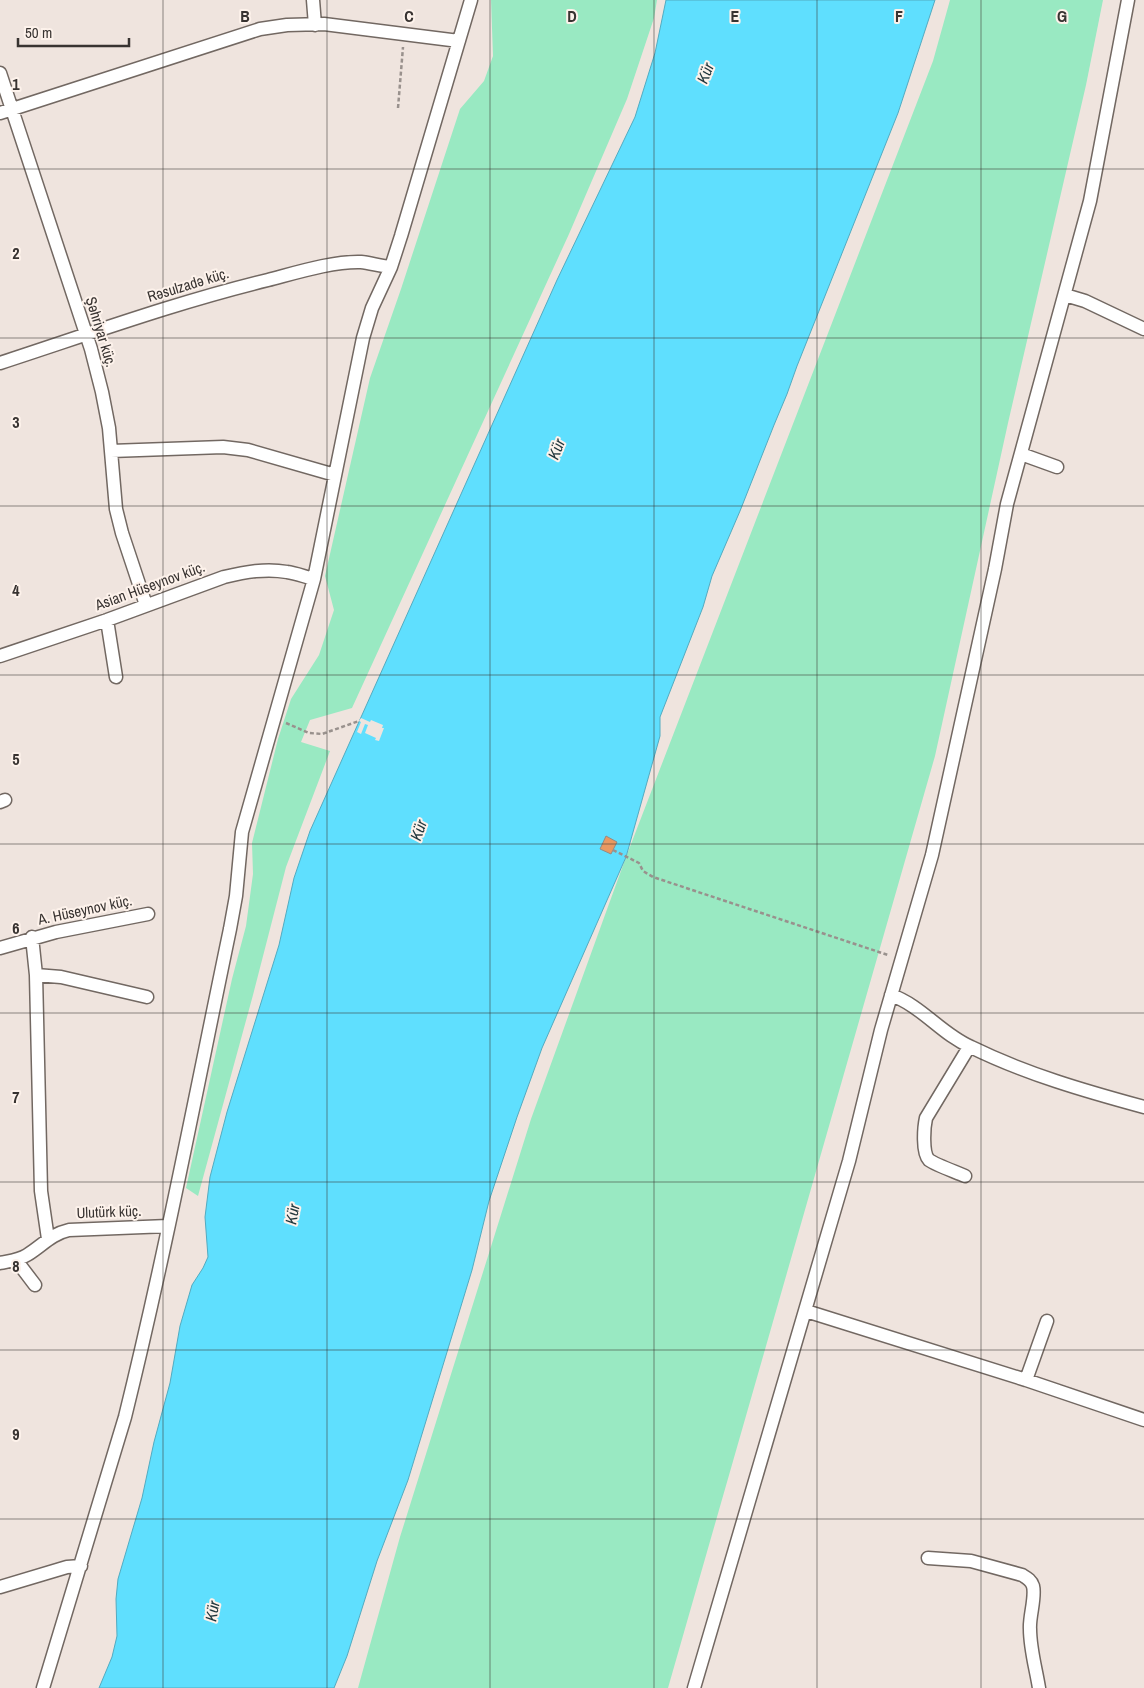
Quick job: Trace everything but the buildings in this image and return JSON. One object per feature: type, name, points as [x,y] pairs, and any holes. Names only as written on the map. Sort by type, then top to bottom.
[{"type":"street","points":[[313,0],[314,24]]},
{"type":"street","points":[[43,1688],[125,1417],[168,1226],[230,930],[236,896],[242,832],[314,579],[363,338],[372,308],[401,236],[471,0]]},
{"type":"street","points":[[694,1688],[849,1161],[891,995],[932,855],[995,569],[1007,504],[1090,201],[1128,0]]},
{"type":"street","points":[[6,111],[260,30],[288,25],[324,24],[459,41]]},
{"type":"street","name":"Şəhriyar küç.","points":[[0,73],[6,111],[86,335],[102,392],[111,451],[116,509],[146,605]]},
{"type":"street","name":"Rəsulzadə küç.","points":[[0,363],[235,288],[279,277],[338,264],[361,262],[390,267]]},
{"type":"street","points":[[1065,295],[1085,301],[1144,329]]},
{"type":"street","points":[[111,451],[223,447],[248,450],[335,476]]},
{"type":"street","points":[[1021,454],[1056,467]]},
{"type":"street","name":"Asian Hüseynov küç.","points":[[0,656],[106,620],[224,576],[242,572],[263,571],[286,572],[314,579]]},
{"type":"street","points":[[106,620],[116,676]]},
{"type":"street","name":"A. Hüseynov küç.","points":[[0,948],[32,937],[148,914]]},
{"type":"street","points":[[32,937],[36,975],[41,1191],[48,1239]]},
{"type":"street","points":[[36,975],[61,977],[147,997]]},
{"type":"street","points":[[891,995],[912,1005],[948,1034],[969,1047],[1075,1088],[1144,1107]]},
{"type":"street","points":[[965,1176],[929,1160],[925,1154],[924,1126],[926,1118],[969,1047]]},
{"type":"street","name":"Ulutürk küç.","points":[[0,1263],[16,1260],[27,1255],[60,1232],[81,1228],[168,1226]]},
{"type":"street","points":[[16,1260],[35,1285]]},
{"type":"street","points":[[806,1311],[1026,1380],[1144,1420]]},
{"type":"street","points":[[1026,1380],[1048,1321]]},
{"type":"street","points":[[928,1558],[970,1561],[1029,1579],[1033,1584],[1034,1591],[1030,1631],[1038,1688]]},
{"type":"street","points":[[0,1586],[66,1567],[81,1566]]},
{"type":"path","points":[[398,108],[404,35]]},
{"type":"path","points":[[274,717],[309,733],[322,734],[359,721]]},
{"type":"path","points":[[613,850],[639,863],[643,872],[653,877],[902,959]]},
{"type":"green space","points":[[491,0],[657,0],[654,18],[627,99],[569,234],[352,708],[310,720],[301,742],[330,751],[286,867],[198,1196],[186,1188],[232,979],[246,926],[253,874],[252,843],[278,739],[291,699],[319,655],[334,610],[325,576],[370,378],[460,109],[484,81],[493,56]]},
{"type":"green space","points":[[950,0],[1103,0],[1086,85],[1008,423],[935,756],[668,1688],[358,1688],[400,1537],[531,1119],[626,857],[933,61]]},
{"type":"water","name":"Kür","points":[[666,0],[935,0],[898,113],[740,511],[712,576],[703,607],[660,717],[660,736],[626,857],[542,1048],[517,1117],[489,1201],[472,1270],[408,1480],[377,1561],[347,1656],[334,1688],[99,1688],[112,1657],[117,1636],[116,1599],[118,1579],[142,1498],[154,1442],[170,1383],[180,1326],[192,1285],[208,1257],[205,1217],[210,1177],[227,1112],[279,945],[294,878],[310,831],[557,280],[635,117],[655,53]]},
{"type":"pier","points":[[361,718],[383,725],[382,728],[384,728],[379,741],[365,733],[368,725],[365,724],[361,734],[357,732]]}]
